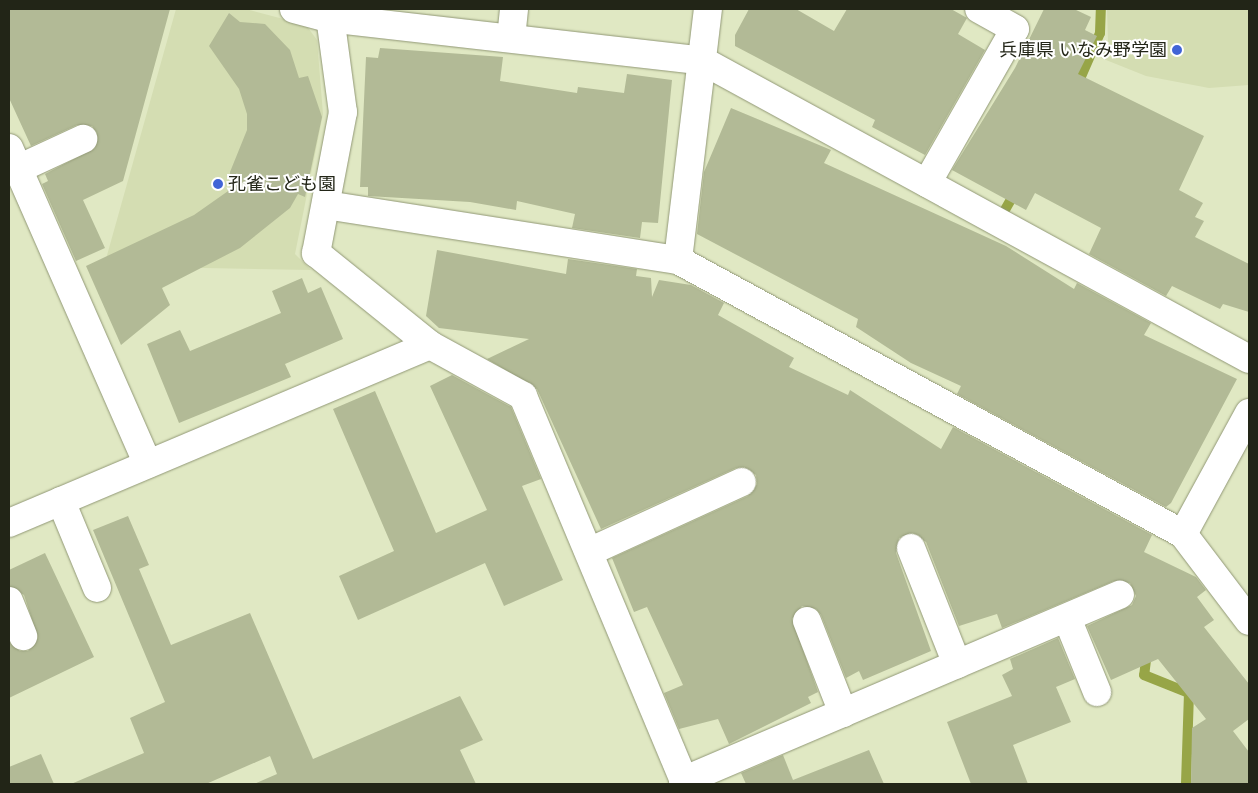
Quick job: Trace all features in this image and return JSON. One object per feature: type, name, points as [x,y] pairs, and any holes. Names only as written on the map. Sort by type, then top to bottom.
[{"type":"street","points":[[294,9],[703,61],[1249,359]]},
{"type":"street","points":[[511,38],[514,9]]},
{"type":"street","points":[[678,260],[708,9]]},
{"type":"street","points":[[927,183],[1015,30],[979,9]]},
{"type":"street","points":[[328,13],[343,112],[316,253],[430,345],[523,396],[590,552],[684,782],[843,712],[1120,595]]},
{"type":"street","points":[[83,139],[14,159],[148,464]]},
{"type":"street","points":[[326,205],[678,260],[1183,534],[1249,621]]},
{"type":"street","points":[[9,523],[430,345]]},
{"type":"street","points":[[1183,534],[1249,413]]},
{"type":"street","points":[[590,552],[742,482]]},
{"type":"street","points":[[61,501],[97,588]]},
{"type":"street","points":[[911,548],[957,664]]},
{"type":"street","points":[[9,601],[23,636]]},
{"type":"street","points":[[1067,618],[1097,692]]},
{"type":"street","points":[[807,621],[843,712]]},
{"type":"shaded area","name":"孔雀こども園","points":[[176,9],[246,9],[306,25],[317,40],[323,114],[295,254],[311,270],[104,266]]},
{"type":"shaded area","name":"兵庫県 いなみ野学園","points":[[1107,9],[1249,9],[1249,85],[1209,88],[1146,76],[1101,58],[1108,42]]},
{"type":"building","points":[[9,9],[170,9],[123,181],[83,200],[105,248],[76,261],[42,184],[48,181],[45,174],[95,148],[97,133],[92,126],[77,125],[31,146],[9,98]]},
{"type":"building","points":[[749,9],[796,9],[834,31],[847,9],[951,9],[967,18],[958,34],[985,50],[925,155],[872,127],[875,120],[735,46],[735,35]]},
{"type":"building","points":[[1044,9],[1074,9],[1091,17],[1085,30],[1097,36],[1078,74],[1204,136],[1179,190],[1203,203],[1195,217],[1204,221],[1195,237],[1249,264],[1249,312],[1223,304],[1220,309],[1172,286],[1166,296],[1089,254],[1101,228],[1035,193],[1026,210],[952,170],[1015,68]]},
{"type":"building","points":[[229,13],[240,22],[265,24],[290,50],[299,78],[308,76],[322,117],[305,197],[298,194],[290,208],[240,248],[162,288],[170,305],[121,345],[86,266],[194,215],[231,189],[230,172],[247,130],[247,114],[239,89],[209,46]]},
{"type":"building","points":[[380,48],[503,57],[500,81],[577,93],[578,87],[624,93],[627,74],[672,80],[658,223],[642,222],[640,238],[572,228],[575,214],[517,201],[516,210],[470,202],[368,196],[368,187],[360,187],[366,57],[378,58]]},
{"type":"building","points":[[731,108],[831,150],[824,163],[1006,246],[1074,289],[1077,283],[1151,323],[1144,335],[1237,379],[1171,503],[1166,507],[957,394],[961,386],[911,363],[856,327],[858,319],[697,234],[704,172]]},
{"type":"building","points":[[437,250],[566,274],[568,259],[637,269],[636,276],[651,278],[652,297],[659,280],[691,285],[724,303],[718,315],[794,358],[789,367],[848,395],[850,390],[941,449],[953,427],[1152,535],[1144,552],[1196,577],[1206,590],[1197,597],[1214,620],[1204,627],[1249,684],[1249,719],[1233,731],[1249,752],[1249,784],[1191,784],[1192,728],[1206,719],[1158,659],[1111,680],[1087,626],[1132,605],[1136,596],[1130,583],[1114,581],[1002,628],[997,614],[959,626],[926,542],[913,533],[899,538],[896,553],[931,651],[863,680],[859,671],[846,678],[821,615],[816,609],[802,606],[792,619],[818,692],[808,697],[811,703],[729,744],[718,719],[679,729],[664,693],[683,685],[647,607],[634,612],[612,558],[748,496],[757,484],[756,475],[744,467],[736,468],[601,529],[537,389],[487,359],[529,339],[439,328],[426,316]]},
{"type":"building","points":[[302,278],[308,293],[321,287],[343,339],[285,364],[291,377],[179,423],[147,344],[180,330],[190,351],[281,313],[272,291]]},
{"type":"building","points":[[452,375],[511,407],[541,479],[522,486],[563,580],[504,606],[485,563],[358,620],[339,576],[394,551],[333,409],[375,391],[436,533],[487,510],[430,386]]},
{"type":"building","points":[[128,516],[149,565],[139,569],[171,645],[250,613],[313,759],[460,696],[483,740],[460,750],[476,784],[254,784],[277,774],[270,756],[206,784],[71,784],[144,753],[130,718],[165,702],[93,530]]},
{"type":"building","points":[[45,553],[94,657],[9,698],[9,642],[20,651],[28,651],[38,638],[24,595],[9,586],[9,570]]},
{"type":"building","points":[[1058,638],[1075,679],[1056,687],[1071,722],[1013,745],[1028,784],[971,784],[947,722],[1012,696],[1002,675],[1013,669],[1010,659]]},
{"type":"building","points":[[869,750],[884,784],[746,784],[741,773],[783,755],[793,780]]},
{"type":"building","points":[[41,754],[54,784],[9,784],[9,767]]},
{"type":"waterway","points":[[1076,88],[1100,33],[1101,9]]},
{"type":"waterway","points":[[1002,215],[1016,191]]},
{"type":"waterway","points":[[1147,652],[1144,675],[1189,693],[1186,784]]},
{"type":"place","name":"兵庫県 いなみ野学園","points":[[1177,50]]},
{"type":"place","name":"孔雀こども園","points":[[218,184]]}]
